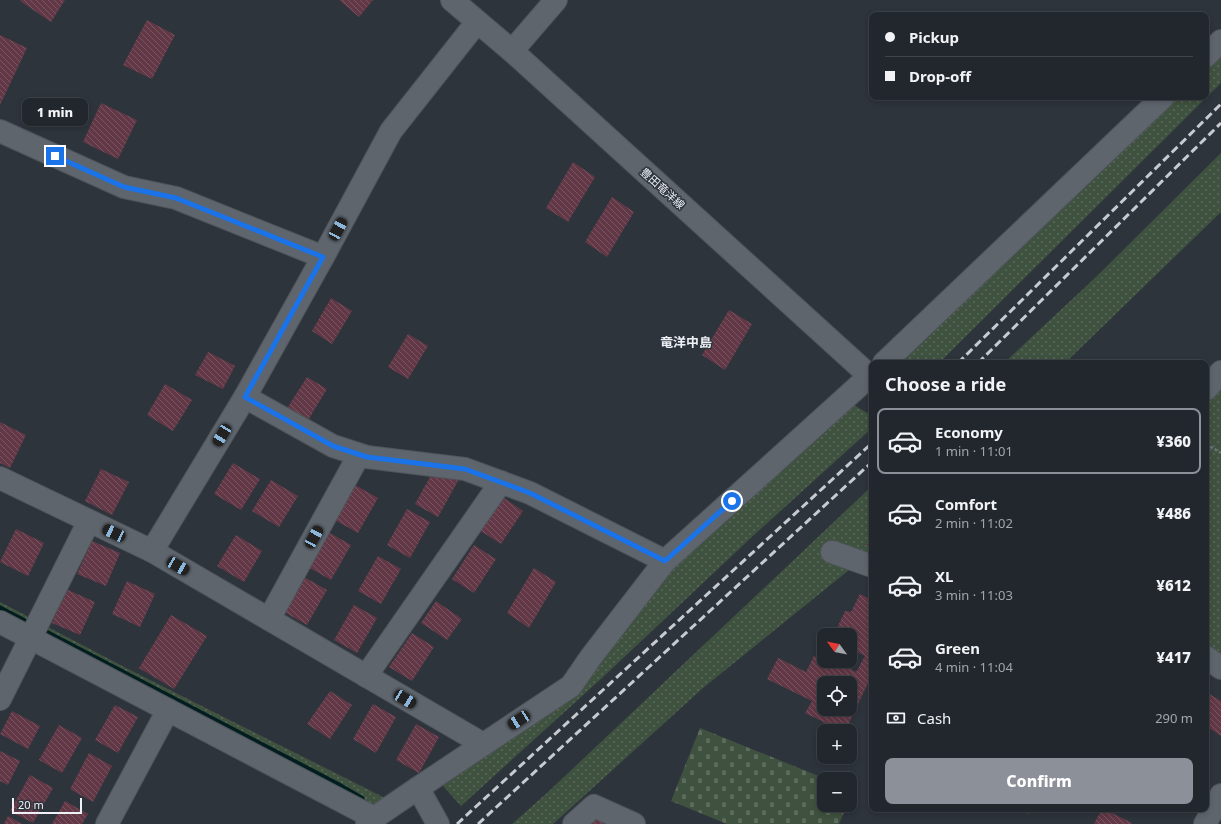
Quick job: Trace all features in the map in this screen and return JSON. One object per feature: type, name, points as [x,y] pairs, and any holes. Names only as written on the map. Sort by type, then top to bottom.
[{"type":"street","name":"豊田竜洋線","points":[[452,0],[512,51],[869,369]]},
{"type":"street","points":[[512,51],[556,0]]},
{"type":"street","points":[[152,551],[245,397],[391,131],[477,22]]},
{"type":"street","points":[[1209,53],[1221,41]]},
{"type":"street","points":[[888,360],[1160,100]]},
{"type":"street","points":[[0,131],[124,187],[176,198],[323,257]]},
{"type":"street","points":[[1209,386],[1221,372]]},
{"type":"street","points":[[0,622],[168,710],[371,821],[571,686],[590,657],[665,561],[869,377]]},
{"type":"street","points":[[245,397],[333,446],[359,455],[465,469],[530,493],[665,561]]},
{"type":"street","points":[[269,619],[359,455]]},
{"type":"street","points":[[0,478],[152,551],[483,744]]},
{"type":"street","points":[[366,676],[501,482]]},
{"type":"street","points":[[0,699],[89,521]]},
{"type":"street","points":[[832,552],[869,565]]},
{"type":"street","points":[[1209,659],[1221,668]]},
{"type":"street","points":[[107,824],[168,710]]},
{"type":"street","points":[[418,788],[438,824]]},
{"type":"street","points":[[1205,824],[1221,795]]},
{"type":"street","points":[[574,824],[594,806],[634,824]]},
{"type":"path","points":[[1209,446],[1221,453]]},
{"type":"green space","points":[[1221,44],[1221,83],[1209,95],[1209,55]]},
{"type":"green space","points":[[1162,100],[1204,100],[942,360],[887,360]]},
{"type":"green space","points":[[1221,153],[1221,212],[1068,360],[1007,360],[1095,278]]},
{"type":"green space","points":[[1221,372],[1221,666],[1209,657],[1209,386]]},
{"type":"green space","points":[[844,399],[869,414],[869,431],[754,535],[602,678],[461,806],[435,777],[568,688],[665,561]]},
{"type":"green space","points":[[869,489],[869,553],[703,688],[553,824],[512,824],[547,793]]},
{"type":"green space","points":[[0,602],[130,670],[389,800],[369,815],[0,615]]},
{"type":"green space","points":[[700,728],[817,775],[817,812],[844,812],[839,824],[727,824],[671,801]]},
{"type":"building","points":[[65,0],[51,22],[20,1]]},
{"type":"building","points":[[339,0],[373,0],[359,17]]},
{"type":"building","points":[[147,20],[175,35],[152,79],[123,65]]},
{"type":"building","points":[[0,35],[27,48],[0,105]]},
{"type":"building","points":[[101,103],[137,120],[118,159],[83,142]]},
{"type":"building","points":[[573,162],[595,177],[568,222],[546,208]]},
{"type":"building","points":[[612,197],[634,212],[607,257],[585,242]]},
{"type":"building","points":[[331,298],[352,311],[332,344],[312,331]]},
{"type":"building","points":[[729,310],[752,324],[725,370],[702,355]]},
{"type":"building","points":[[408,334],[428,346],[408,379],[388,367]]},
{"type":"building","points":[[208,352],[235,366],[223,389],[195,375]]},
{"type":"building","points":[[307,377],[327,389],[307,422],[286,410]]},
{"type":"building","points":[[165,384],[192,400],[173,431],[147,415]]},
{"type":"building","points":[[0,422],[26,435],[10,468],[0,463]]},
{"type":"building","points":[[233,463],[260,479],[241,510],[214,494]]},
{"type":"building","points":[[435,468],[458,481],[438,517],[415,504]]},
{"type":"building","points":[[101,469],[129,482],[112,515],[85,501]]},
{"type":"building","points":[[271,480],[298,496],[279,527],[252,511]]},
{"type":"building","points":[[355,485],[378,498],[358,533],[335,520]]},
{"type":"building","points":[[501,496],[523,511],[501,544],[479,530]]},
{"type":"building","points":[[407,509],[430,522],[410,558],[387,545]]},
{"type":"building","points":[[16,529],[44,543],[28,576],[0,562]]},
{"type":"building","points":[[328,532],[351,545],[331,580],[308,567]]},
{"type":"building","points":[[236,535],[262,551],[244,582],[217,566]]},
{"type":"building","points":[[92,541],[120,553],[106,586],[77,574]]},
{"type":"building","points":[[474,545],[496,559],[474,593],[452,579]]},
{"type":"building","points":[[378,556],[401,569],[381,604],[358,591]]},
{"type":"building","points":[[534,568],[556,582],[529,628],[507,613]]},
{"type":"building","points":[[304,577],[327,590],[307,625],[284,612]]},
{"type":"building","points":[[127,581],[155,594],[140,627],[112,614]]},
{"type":"building","points":[[66,589],[95,602],[80,635],[52,623]]},
{"type":"building","points":[[860,594],[869,598],[869,681],[857,706],[857,676],[817,676],[817,716],[852,716],[848,724],[828,724],[805,713],[812,701],[767,679],[778,658],[806,672],[814,656],[817,658],[817,668],[849,668],[856,672],[865,656],[857,652],[857,628],[837,628],[845,611],[851,612]]},
{"type":"building","points":[[436,601],[462,619],[447,640],[421,623]]},
{"type":"building","points":[[354,605],[377,618],[357,653],[334,640]]},
{"type":"building","points":[[171,615],[207,636],[174,689],[139,668]]},
{"type":"building","points":[[412,633],[434,647],[412,681],[389,667]]},
{"type":"building","points":[[330,691],[352,705],[330,739],[307,724]]},
{"type":"building","points":[[1209,694],[1221,701],[1221,736],[1209,728]]},
{"type":"building","points":[[373,704],[396,717],[376,753],[353,739]]},
{"type":"building","points":[[115,705],[138,717],[118,753],[95,740]]},
{"type":"building","points":[[12,711],[40,726],[28,749],[0,734]]},
{"type":"building","points":[[416,724],[439,737],[419,773],[396,760]]},
{"type":"building","points":[[59,725],[82,738],[62,773],[39,760]]},
{"type":"building","points":[[0,751],[20,761],[8,785],[0,781]]},
{"type":"building","points":[[89,753],[112,766],[93,802],[70,789]]},
{"type":"building","points":[[30,775],[53,788],[33,823],[10,811]]},
{"type":"building","points":[[65,801],[88,814],[82,824],[52,824]]},
{"type":"building","points":[[1100,812],[1110,812],[1132,823],[1131,824],[1094,824]]},
{"type":"building","points":[[589,813],[613,824],[584,824]]},
{"type":"building","points":[[8,816],[22,824],[4,824]]},
{"type":"waterway","points":[[0,609],[337,785],[361,799]]},
{"type":"railway","points":[[961,360],[1221,104]]},
{"type":"railway","points":[[981,360],[1221,123]]},
{"type":"railway","points":[[457,824],[869,446]]},
{"type":"railway","points":[[478,824],[869,465]]},
{"type":"district","name":"竜洋中島","points":[[686,342]]},
{"type":"route","points":[[55,156],[124,187],[176,198],[323,257],[245,397],[333,446],[367,457],[465,469],[530,493],[665,561],[732,501]]}]
